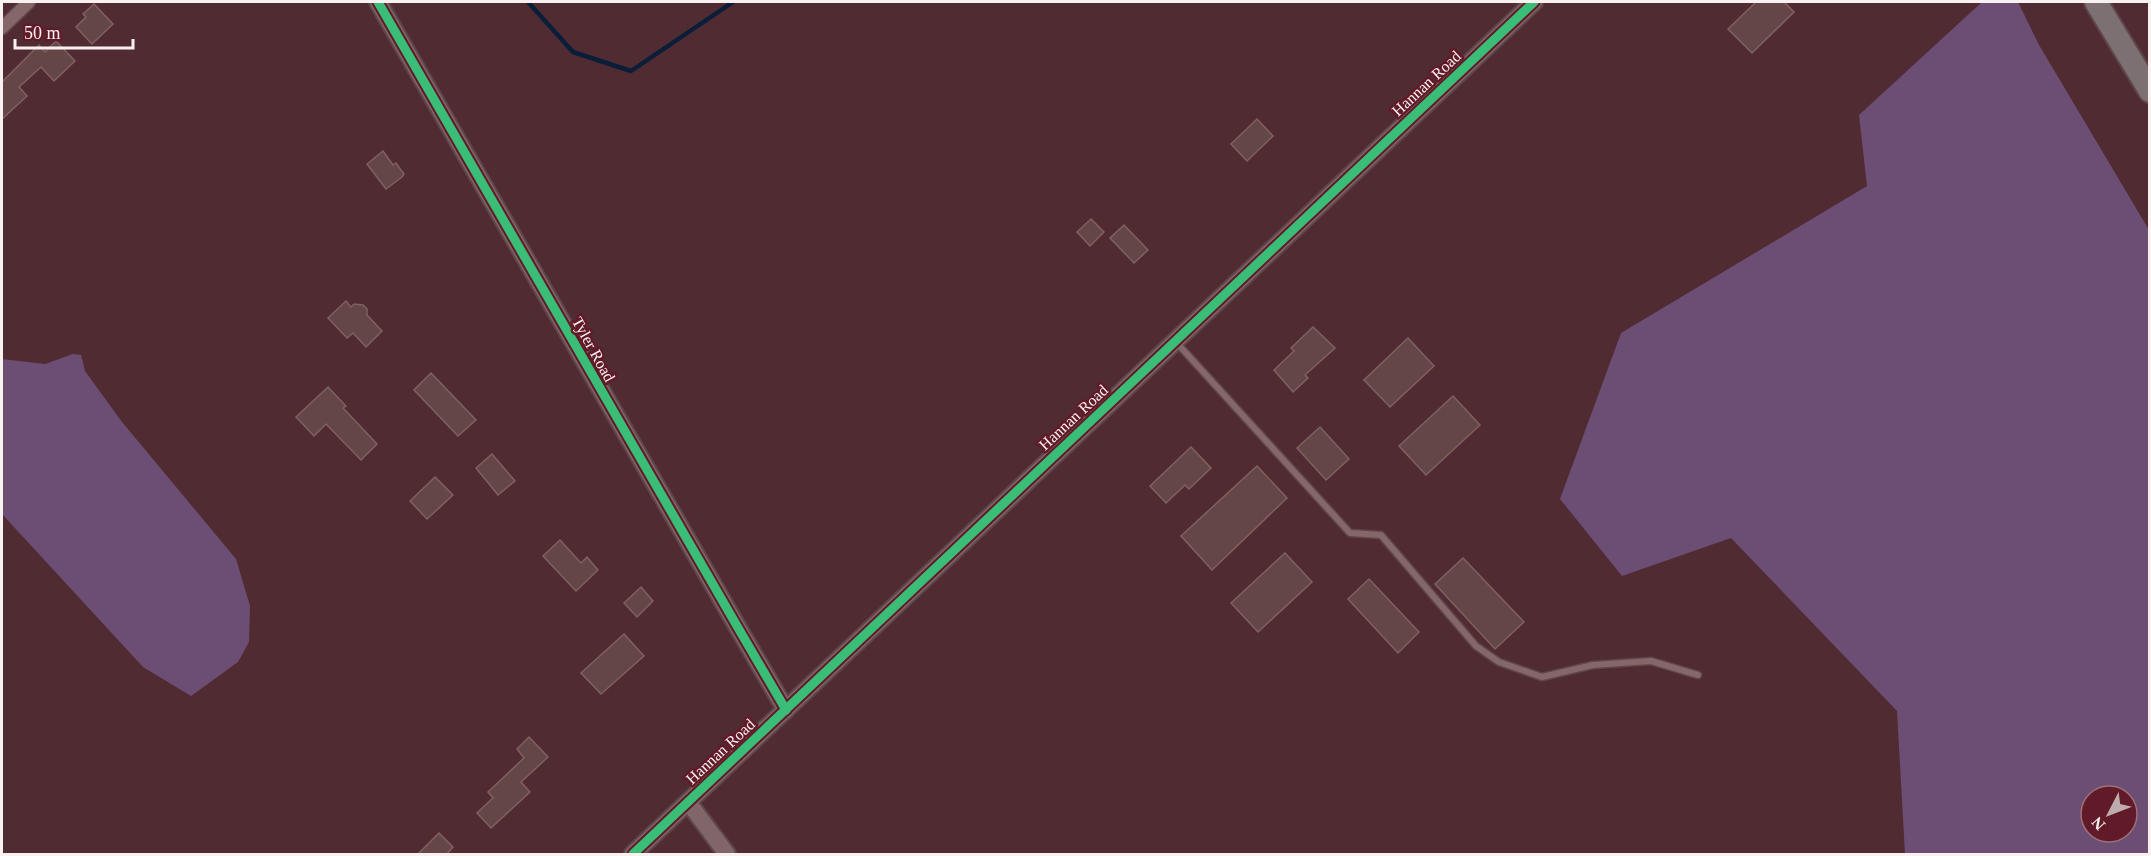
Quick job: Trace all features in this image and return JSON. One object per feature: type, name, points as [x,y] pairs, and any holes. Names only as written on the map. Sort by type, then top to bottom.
[{"type":"highway","points":[[2096,2],[2150,91]]},
{"type":"street","points":[[2,28],[29,2]]},
{"type":"street","name":"Tyler Road","points":[[378,2],[786,710]]},
{"type":"street","name":"Hannan Road","points":[[633,855],[1534,2]]},
{"type":"street","points":[[688,802],[727,855]]},
{"type":"lane","points":[[1175,341],[1350,533],[1381,535],[1476,646],[1499,662],[1542,677],[1593,665],[1651,661],[1698,675]]},
{"type":"shaded area","points":[[1982,2],[2018,2],[2039,45],[2149,230],[2149,854],[1905,854],[1897,711],[1731,538],[1622,576],[1560,499],[1621,333],[1867,186],[1859,115]]},
{"type":"shaded area","points":[[73,354],[81,355],[85,371],[122,422],[236,559],[250,606],[249,642],[238,662],[191,696],[143,667],[2,514],[2,359],[45,364]]},
{"type":"building","points":[[1756,2],[1784,2],[1794,12],[1752,53],[1728,29]]},
{"type":"building","points":[[94,4],[113,24],[92,44],[76,27],[86,17],[83,14]]},
{"type":"building","points":[[56,41],[75,61],[54,81],[41,67],[19,87],[27,96],[2,119],[2,82],[39,45],[45,52]]},
{"type":"building","points":[[1257,119],[1273,136],[1247,161],[1231,144]]},
{"type":"building","points":[[383,151],[393,165],[396,163],[404,174],[386,189],[367,164]]},
{"type":"building","points":[[1091,219],[1104,232],[1090,246],[1077,232]]},
{"type":"building","points":[[1124,225],[1148,250],[1134,263],[1110,238]]},
{"type":"building","points":[[346,301],[351,307],[354,304],[363,305],[367,309],[367,315],[382,331],[366,347],[353,333],[347,338],[328,318]]},
{"type":"building","points":[[1313,327],[1335,348],[1305,375],[1308,378],[1293,392],[1274,370],[1294,351],[1291,348]]},
{"type":"building","points":[[1408,338],[1434,366],[1390,407],[1364,380]]},
{"type":"building","points":[[431,373],[476,420],[458,436],[414,390]]},
{"type":"building","points":[[328,387],[346,406],[343,408],[377,444],[361,460],[326,424],[314,436],[296,417]]},
{"type":"building","points":[[1453,396],[1480,425],[1426,475],[1399,446]]},
{"type":"building","points":[[1320,427],[1349,459],[1326,480],[1297,448]]},
{"type":"building","points":[[1191,447],[1211,468],[1189,489],[1185,485],[1166,503],[1150,486]]},
{"type":"building","points":[[492,454],[515,481],[498,495],[476,468]]},
{"type":"building","points":[[1257,466],[1287,498],[1212,570],[1181,536]]},
{"type":"building","points":[[435,477],[453,495],[427,519],[410,501]]},
{"type":"building","points":[[560,540],[581,563],[587,557],[598,570],[576,591],[543,556]]},
{"type":"building","points":[[1285,553],[1312,582],[1258,632],[1231,603]]},
{"type":"building","points":[[1463,558],[1524,622],[1495,649],[1435,584]]},
{"type":"building","points":[[1369,579],[1419,632],[1398,653],[1348,599]]},
{"type":"building","points":[[641,587],[653,601],[637,617],[624,603]]},
{"type":"building","points":[[624,634],[644,656],[601,694],[581,673]]},
{"type":"building","points":[[529,737],[548,757],[521,782],[530,792],[491,828],[477,813],[493,798],[488,792],[524,758],[517,749]]},
{"type":"building","points":[[439,833],[453,847],[446,855],[417,855]]},
{"type":"waterway","points":[[528,2],[573,52],[631,71],[733,2]]},
{"type":"cycle path","points":[[378,2],[786,710]]},
{"type":"cycle path","points":[[633,854],[1534,2]]}]
